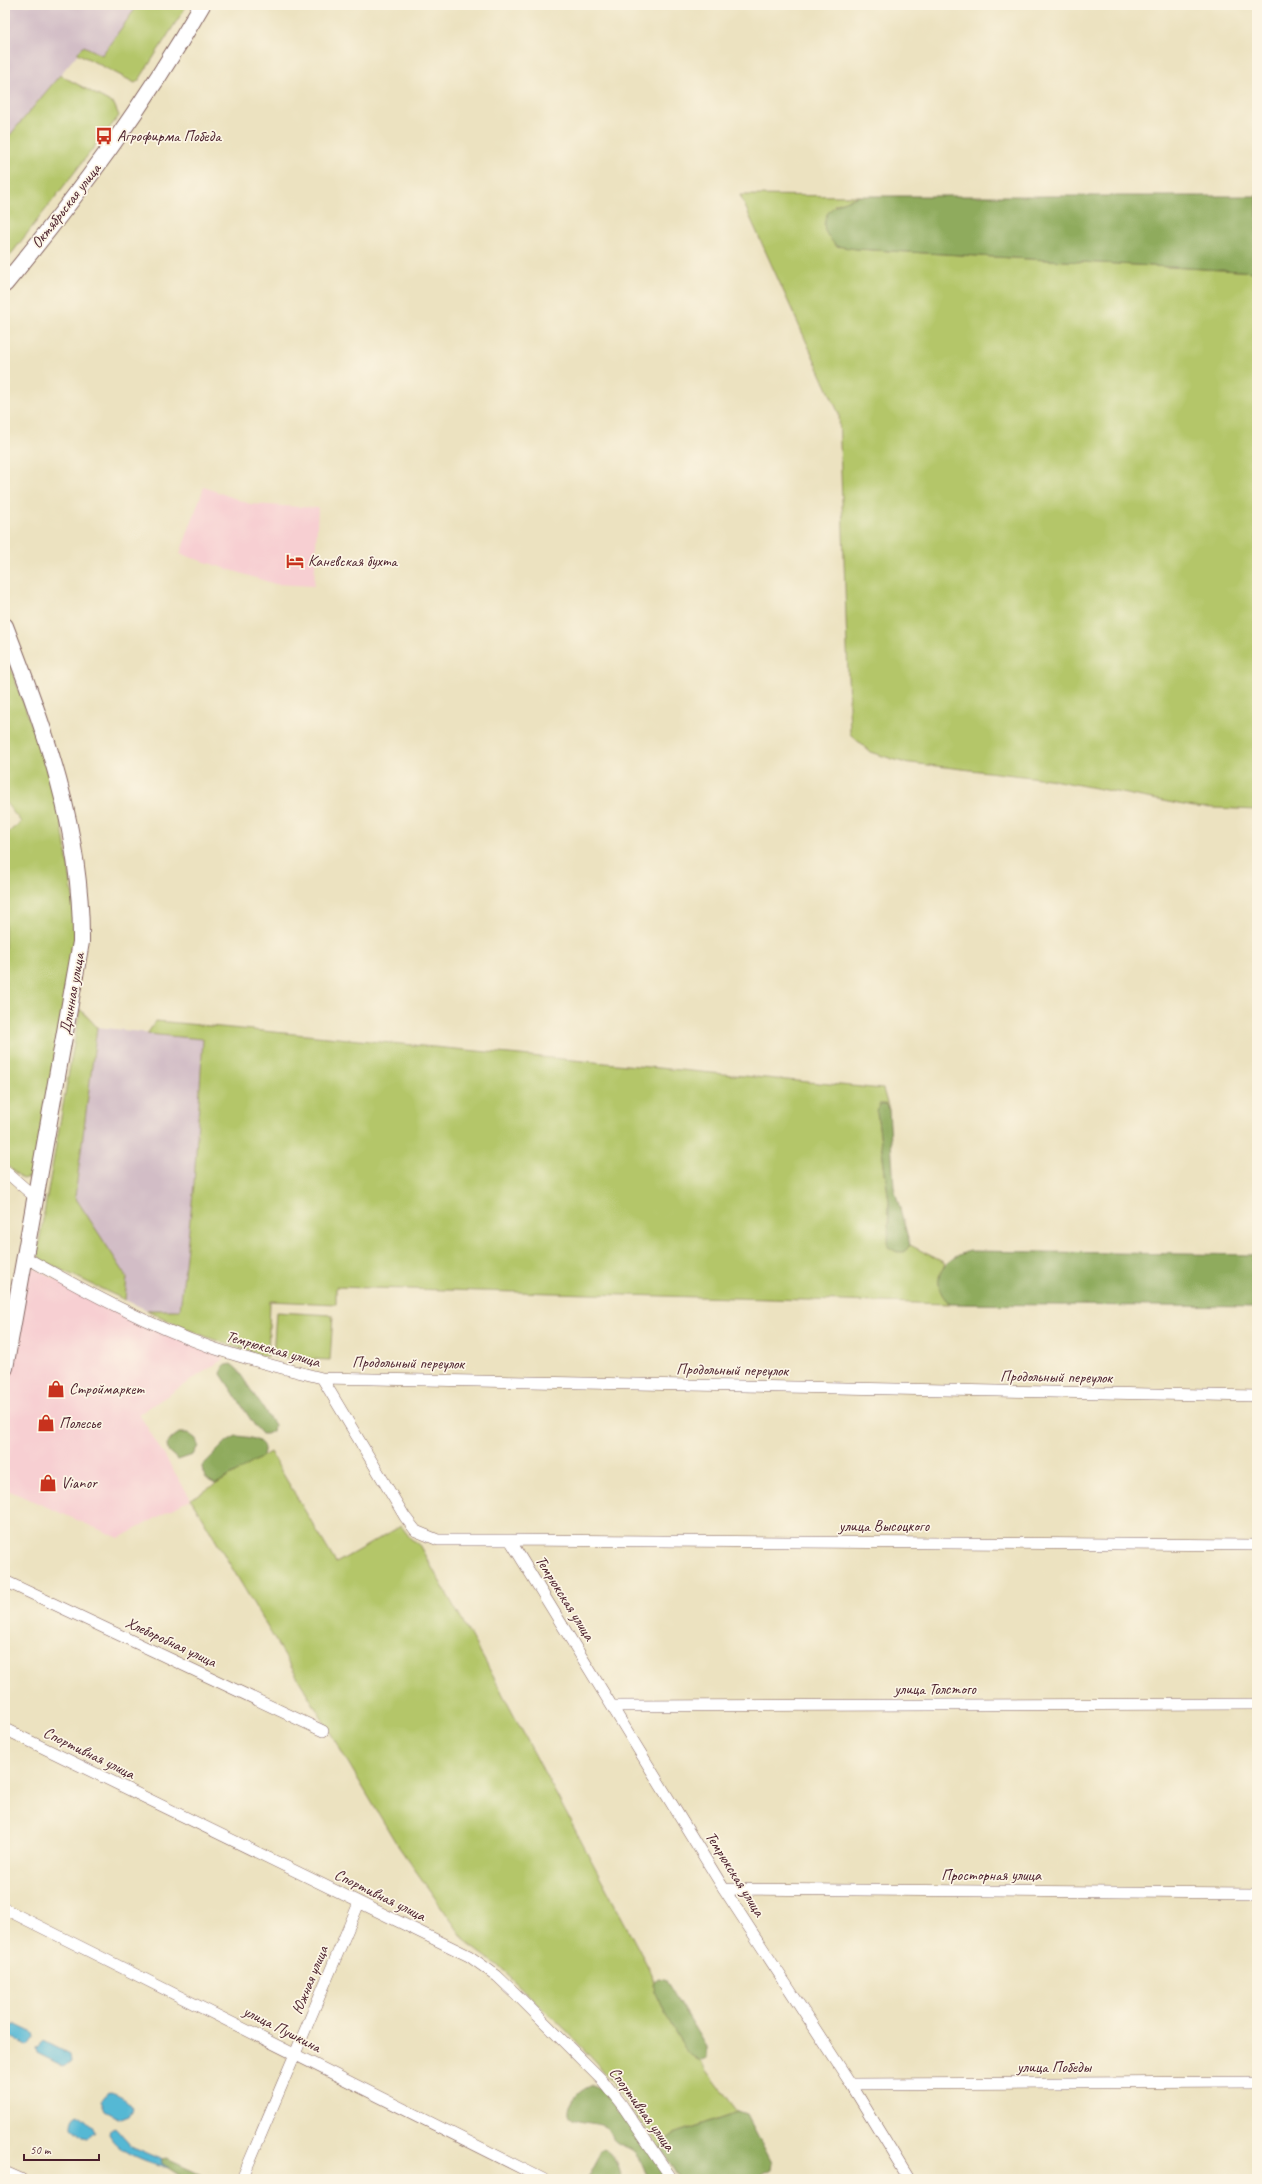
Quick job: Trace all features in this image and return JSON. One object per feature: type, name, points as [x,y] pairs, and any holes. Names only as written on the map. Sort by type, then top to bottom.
[{"type":"street","name":"Октябрьская улица","points":[[5,284],[95,170],[140,106],[202,5]]},
{"type":"street","name":"Длинная улица","points":[[5,626],[55,764],[66,805],[73,838],[81,918],[81,942],[5,1368]]},
{"type":"street","points":[[5,1171],[36,1198]]},
{"type":"street","name":"Темрюкская улица","points":[[26,1257],[98,1297],[212,1348],[244,1358],[322,1378],[405,1518],[416,1531],[438,1540],[510,1540],[724,1889],[851,2084],[909,2179]]},
{"type":"street","name":"Продольный переулок","points":[[322,1378],[1257,1396]]},
{"type":"street","name":"улица Высоцкого","points":[[510,1540],[1257,1545]]},
{"type":"street","name":"Хлеборобная улица","points":[[5,1581],[323,1732]]},
{"type":"street","name":"улица Толстого","points":[[613,1706],[1257,1704]]},
{"type":"street","name":"Спортивная улица","points":[[5,1729],[469,1956],[497,1976],[603,2081],[622,2104],[672,2179]]},
{"type":"street","name":"Просторная улица","points":[[724,1889],[1257,1893]]},
{"type":"street","name":"Южная улица","points":[[242,2179],[297,2054],[359,1903]]},
{"type":"street","name":"улица Пушкина","points":[[5,1909],[544,2179]]},
{"type":"street","name":"улица Победы","points":[[851,2084],[1257,2082]]},
{"type":"street","points":[[5,2172],[21,2179]]},
{"type":"shaded area","points":[[5,5],[138,5],[102,55],[84,46],[5,141]]},
{"type":"shaded area","points":[[204,487],[250,504],[318,508],[314,586],[275,584],[180,554]]},
{"type":"shaded area","points":[[97,1027],[203,1039],[194,1184],[180,1311],[147,1310],[125,1300],[127,1277],[75,1197]]},
{"type":"shaded area","points":[[29,1265],[114,1310],[225,1358],[139,1414],[191,1499],[119,1538],[5,1489],[5,1398]]},
{"type":"green space","points":[[138,5],[187,5],[139,80],[135,83],[77,53],[84,46],[102,55]]},
{"type":"green space","points":[[60,75],[114,104],[119,116],[107,131],[101,130],[96,137],[98,142],[5,262],[5,141]]},
{"type":"green space","points":[[740,195],[860,196],[834,205],[856,249],[1257,272],[1257,810],[1194,807],[1048,779],[902,762],[870,752],[850,734],[839,414]]},
{"type":"green space","points":[[860,196],[1257,196],[1257,272],[856,249],[836,246],[825,231],[824,223],[826,217],[829,211],[840,203]]},
{"type":"green space","points":[[5,652],[46,765],[60,813],[76,915],[75,937],[35,1175],[23,1179],[5,1164],[5,835],[21,822],[5,802]]},
{"type":"green space","points":[[80,1009],[97,1027],[75,1197],[127,1277],[125,1300],[41,1260],[37,1253]]},
{"type":"green space","points":[[156,1021],[883,1089],[889,1110],[885,1104],[877,1112],[889,1202],[888,1226],[904,1252],[910,1245],[945,1263],[941,1285],[946,1300],[950,1304],[336,1287],[336,1304],[270,1301],[268,1357],[237,1348],[177,1325],[147,1310],[180,1310],[194,1184],[203,1039],[147,1034]]},
{"type":"green space","points":[[879,1104],[885,1104],[889,1110],[894,1187],[910,1245],[904,1252],[897,1252],[888,1247],[889,1202],[877,1112]]},
{"type":"green space","points":[[970,1251],[1257,1255],[1257,1307],[950,1304],[943,1296],[939,1287],[941,1272],[945,1265],[952,1259],[960,1254]]},
{"type":"green space","points":[[276,1312],[333,1315],[330,1360],[273,1357]]},
{"type":"green space","points":[[231,1364],[237,1369],[274,1425],[273,1431],[267,1434],[262,1434],[255,1426],[221,1374],[223,1366]]},
{"type":"green space","points":[[179,1433],[188,1433],[196,1439],[198,1446],[193,1455],[178,1460],[168,1451],[167,1444]]},
{"type":"green space","points":[[236,1436],[252,1438],[261,1443],[264,1451],[262,1457],[216,1484],[207,1479],[203,1472],[202,1466],[227,1441]]},
{"type":"green space","points":[[270,1452],[336,1563],[401,1526],[411,1539],[418,1543],[486,1663],[652,1974],[663,2008],[677,2035],[685,2047],[700,2061],[738,2112],[674,2134],[663,2142],[662,2150],[598,2065],[567,2031],[497,1965],[467,1943],[396,1843],[191,1499]]},
{"type":"green space","points":[[658,1978],[665,1979],[706,2047],[706,2058],[700,2061],[693,2056],[686,2049],[674,2030],[655,1991],[653,1984]]},
{"type":"green space","points":[[593,2085],[606,2092],[612,2099],[617,2113],[626,2115],[667,2179],[648,2179],[638,2156],[632,2150],[615,2141],[607,2128],[573,2119],[569,2110],[572,2102],[578,2094]]},
{"type":"green space","points":[[738,2112],[747,2115],[772,2163],[771,2170],[753,2179],[680,2179],[662,2150],[663,2142],[674,2134]]},
{"type":"green space","points":[[606,2150],[617,2163],[622,2179],[586,2179],[601,2151]]},
{"type":"green space","points":[[167,2159],[210,2179],[185,2179],[162,2164],[161,2160]]},
{"type":"water","points":[[14,2024],[33,2033],[34,2037],[28,2046],[9,2036],[10,2025]]},
{"type":"water","points":[[44,2041],[69,2054],[70,2062],[63,2066],[37,2053],[36,2049]]},
{"type":"water","points":[[108,2092],[129,2103],[133,2109],[129,2116],[121,2119],[105,2111],[101,2101]]},
{"type":"water","points":[[79,2114],[92,2126],[95,2132],[88,2138],[83,2137],[72,2127],[73,2119]]},
{"type":"water","points":[[115,2128],[131,2146],[161,2159],[162,2164],[169,2168],[135,2156],[120,2147],[109,2134],[110,2130]]},
{"type":"place","name":"Агрофирма Победа","points":[[104,136]]},
{"type":"place","name":"Каневская бухта","points":[[295,561]]},
{"type":"place","name":"Строймаркет","points":[[56,1389]]},
{"type":"place","name":"Полесье","points":[[46,1423]]},
{"type":"place","name":"Vianor","points":[[48,1483]]}]
